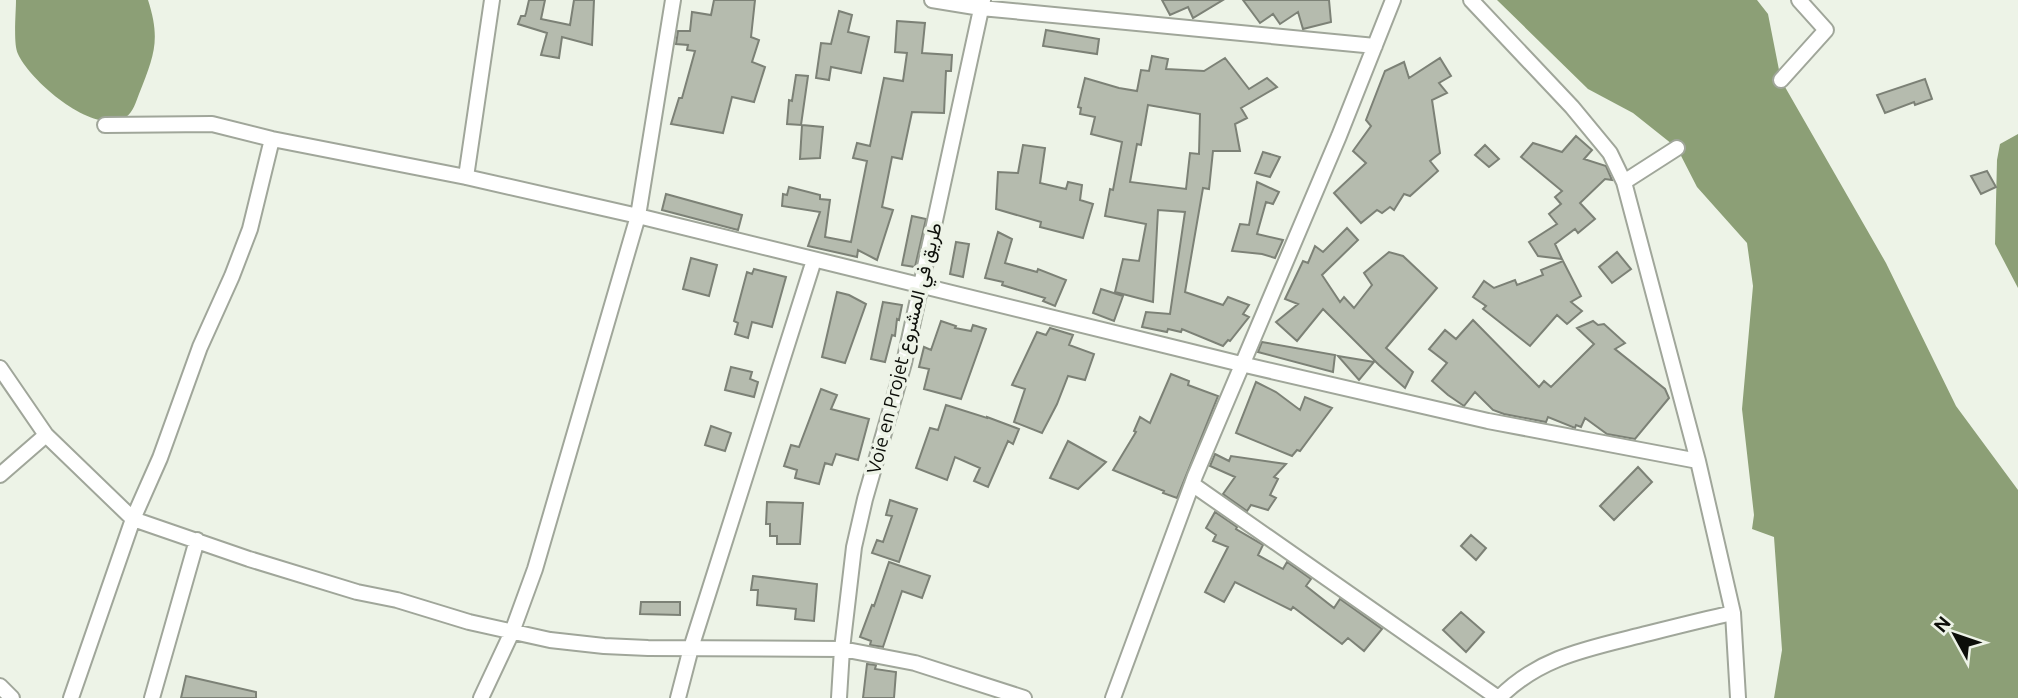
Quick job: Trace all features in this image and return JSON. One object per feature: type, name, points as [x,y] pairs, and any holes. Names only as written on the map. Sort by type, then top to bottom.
[{"type":"street","points":[[466,177],[492,0]]},
{"type":"street","points":[[481,698],[512,632],[535,569],[638,216],[673,0]]},
{"type":"street","points":[[932,0],[1375,46]]},
{"type":"street","points":[[1113,698],[1192,484],[1393,0]]},
{"type":"street","points":[[1471,0],[1572,107],[1610,153],[1624,181],[1698,461],[1733,613],[1738,698]]},
{"type":"street","points":[[1780,80],[1826,30],[1798,0]]},
{"type":"street","name":"Voie en Projet طريق في المشروع","points":[[839,698],[854,547],[922,287],[982,4]]},
{"type":"street","points":[[105,125],[212,124],[272,139],[466,177],[1488,421],[1698,461]]},
{"type":"street","points":[[71,698],[133,519],[160,458],[200,347],[250,229],[272,139]]},
{"type":"street","points":[[1624,181],[1677,148]]},
{"type":"street","points":[[678,698],[691,648],[814,260]]},
{"type":"street","points":[[0,368],[46,435],[133,519],[333,585],[397,600],[469,622],[550,640],[604,646],[842,649],[915,663],[1024,698]]},
{"type":"street","points":[[0,475],[46,435]]},
{"type":"street","points":[[1192,484],[1498,698],[1530,671],[1573,652],[1733,613]]},
{"type":"street","points":[[152,698],[197,540]]},
{"type":"street","points":[[0,686],[12,698]]},
{"type":"shaded area","points":[[16,0],[148,0],[154,26],[154,48],[134,107],[126,117],[113,121],[98,120],[65,104],[36,78],[16,49]]},
{"type":"shaded area","points":[[1497,0],[1757,0],[1768,14],[1781,80],[1886,263],[1956,406],[2018,490],[2018,698],[1774,698],[1782,650],[1774,537],[1752,529],[1754,515],[1742,409],[1753,286],[1747,243],[1697,187],[1677,148],[1633,113],[1588,89]]},
{"type":"shaded area","points":[[2018,134],[2018,288],[1995,244],[1997,160],[2000,144]]},
{"type":"building","points":[[529,0],[545,0],[541,19],[570,25],[574,0],[594,0],[592,45],[562,37],[559,58],[541,55],[547,33],[518,24],[521,16],[525,16]]},
{"type":"building","points":[[714,0],[755,0],[751,37],[759,40],[752,62],[765,67],[754,102],[732,97],[723,133],[671,124],[679,98],[682,98],[695,51],[687,50],[688,45],[676,44],[678,31],[690,31],[692,12],[711,15]]},
{"type":"building","points":[[1162,0],[1223,0],[1193,18],[1188,7],[1170,15]]},
{"type":"building","points":[[1243,0],[1329,0],[1331,22],[1303,29],[1298,12],[1280,24],[1273,14],[1260,23]]},
{"type":"building","points":[[839,11],[852,15],[848,32],[869,37],[861,73],[831,67],[829,80],[816,78],[821,43],[831,44]]},
{"type":"building","points":[[897,21],[925,23],[922,53],[952,55],[951,71],[946,71],[944,113],[912,112],[902,159],[892,157],[882,207],[893,210],[877,260],[858,250],[857,257],[808,246],[820,212],[782,206],[783,194],[787,195],[789,187],[830,200],[825,237],[851,242],[867,161],[853,158],[857,143],[870,146],[884,78],[903,81],[907,53],[895,52]]},
{"type":"building","points":[[1046,30],[1099,39],[1097,54],[1043,46]]},
{"type":"building","points":[[1152,56],[1168,59],[1166,69],[1204,71],[1225,58],[1249,89],[1267,78],[1277,87],[1241,108],[1247,118],[1235,124],[1240,151],[1213,151],[1209,189],[1203,188],[1185,292],[1223,305],[1228,297],[1249,305],[1243,314],[1249,317],[1223,346],[1182,329],[1181,332],[1168,329],[1167,332],[1142,327],[1146,312],[1170,314],[1185,212],[1158,210],[1153,302],[1115,292],[1123,259],[1139,261],[1146,224],[1105,216],[1122,142],[1091,134],[1095,117],[1080,114],[1081,108],[1078,107],[1085,78],[1137,91],[1141,70],[1149,71]],"holes":[[[1148,105],[1200,114],[1199,154],[1190,153],[1186,189],[1130,182],[1137,144],[1141,145]]]},
{"type":"building","points":[[1440,58],[1451,76],[1439,83],[1447,93],[1432,100],[1440,153],[1430,161],[1438,171],[1410,196],[1404,194],[1394,210],[1390,207],[1382,213],[1377,210],[1361,223],[1334,193],[1366,163],[1353,151],[1371,126],[1366,120],[1385,71],[1404,62],[1409,78]]},
{"type":"building","points":[[796,75],[808,76],[801,125],[787,124],[789,100],[792,101]]},
{"type":"building","points":[[1925,79],[1932,99],[1915,105],[1914,102],[1885,113],[1877,95]]},
{"type":"building","points":[[802,125],[823,127],[820,158],[800,159]]},
{"type":"building","points":[[1576,136],[1592,150],[1584,159],[1606,166],[1612,180],[1605,179],[1580,203],[1595,219],[1578,233],[1575,229],[1555,244],[1562,259],[1538,256],[1529,242],[1557,224],[1549,214],[1561,204],[1555,197],[1562,191],[1521,157],[1533,143],[1562,152]]},
{"type":"building","points":[[1023,145],[1045,148],[1040,183],[1066,189],[1068,182],[1082,185],[1080,200],[1093,204],[1083,238],[1040,227],[1041,222],[996,209],[998,172],[1018,173]]},
{"type":"building","points":[[1485,145],[1499,159],[1489,167],[1475,155]]},
{"type":"building","points":[[1263,152],[1280,157],[1270,177],[1255,173]]},
{"type":"building","points":[[1987,171],[1996,187],[1981,194],[1971,176]]},
{"type":"building","points":[[1257,182],[1279,192],[1273,204],[1266,202],[1257,234],[1283,240],[1275,258],[1232,251],[1240,224],[1249,225]]},
{"type":"building","points":[[666,194],[742,215],[738,230],[662,210]]},
{"type":"building","points":[[912,216],[926,219],[915,267],[902,265]]},
{"type":"building","points":[[1347,228],[1358,240],[1322,275],[1340,302],[1344,297],[1354,308],[1372,285],[1364,273],[1389,252],[1403,256],[1437,288],[1386,348],[1413,372],[1405,388],[1323,309],[1297,341],[1276,322],[1298,304],[1285,299],[1303,261],[1308,263],[1315,246],[1323,252]]},
{"type":"building","points":[[998,232],[1012,239],[1005,263],[1037,272],[1038,269],[1066,280],[1055,306],[1043,301],[1045,298],[985,278]]},
{"type":"building","points":[[956,242],[969,244],[963,277],[950,274]]},
{"type":"building","points":[[1617,252],[1631,269],[1612,283],[1599,267]]},
{"type":"building","points":[[691,258],[717,265],[709,296],[683,289]]},
{"type":"building","points":[[1563,261],[1581,296],[1571,302],[1582,311],[1567,324],[1557,315],[1530,346],[1483,309],[1486,306],[1473,297],[1484,281],[1494,288],[1515,280],[1517,285],[1543,275],[1541,270]]},
{"type":"building","points":[[754,269],[786,277],[772,327],[752,322],[748,338],[735,334],[738,323],[734,321],[747,272],[752,274]]},
{"type":"building","points":[[1101,289],[1123,296],[1114,321],[1093,313]]},
{"type":"building","points":[[837,292],[866,304],[845,363],[822,357]]},
{"type":"building","points":[[883,302],[902,305],[895,336],[892,335],[885,362],[871,359]]},
{"type":"building","points":[[1473,320],[1539,387],[1544,381],[1551,387],[1594,344],[1577,328],[1593,321],[1598,325],[1604,324],[1625,343],[1615,349],[1665,389],[1669,398],[1635,439],[1607,434],[1585,418],[1581,427],[1576,425],[1575,428],[1548,417],[1546,422],[1504,414],[1493,410],[1475,392],[1464,406],[1432,381],[1447,363],[1429,349],[1445,330],[1456,339]]},
{"type":"building","points":[[941,321],[956,326],[955,328],[971,331],[973,325],[986,329],[961,399],[924,389],[929,369],[919,367],[924,347],[931,350]]},
{"type":"building","points":[[1050,328],[1073,335],[1069,345],[1094,354],[1085,380],[1068,376],[1042,433],[1014,422],[1025,389],[1012,385],[1037,332],[1046,335]]},
{"type":"building","points":[[1262,342],[1335,355],[1333,372],[1258,352]]},
{"type":"building","points":[[1338,356],[1374,362],[1359,380]]},
{"type":"building","points":[[731,367],[752,372],[750,379],[758,382],[754,397],[725,390]]},
{"type":"building","points":[[1171,374],[1189,381],[1188,385],[1218,396],[1177,498],[1113,470],[1136,432],[1134,431],[1140,417],[1150,423]]},
{"type":"building","points":[[1256,382],[1276,392],[1300,410],[1305,397],[1332,408],[1300,451],[1297,450],[1292,456],[1236,433]]},
{"type":"building","points":[[821,389],[837,395],[831,409],[869,419],[858,460],[836,454],[832,465],[825,463],[819,484],[795,478],[797,470],[784,466],[791,445],[799,447]]},
{"type":"building","points":[[946,405],[1019,429],[1013,444],[1008,441],[988,487],[974,481],[980,468],[955,457],[947,480],[916,468],[930,428],[938,430]]},
{"type":"building","points":[[711,426],[731,433],[725,451],[705,445]]},
{"type":"building","points":[[1068,441],[1106,462],[1078,489],[1050,478]]},
{"type":"building","points":[[1215,454],[1229,461],[1231,456],[1286,464],[1274,477],[1278,479],[1270,495],[1276,498],[1268,510],[1251,505],[1247,511],[1223,494],[1235,477],[1210,466]]},
{"type":"building","points":[[1638,467],[1652,482],[1614,520],[1600,506]]},
{"type":"building","points":[[890,500],[917,509],[899,562],[872,553],[877,540],[883,542],[892,516],[886,515]]},
{"type":"building","points":[[767,502],[803,503],[800,544],[777,544],[777,536],[770,536],[770,524],[766,524]]},
{"type":"building","points":[[1215,512],[1237,527],[1236,529],[1263,545],[1258,555],[1283,569],[1287,562],[1311,579],[1306,586],[1334,608],[1340,599],[1382,629],[1364,651],[1348,638],[1342,644],[1293,607],[1291,610],[1235,582],[1224,602],[1205,592],[1228,547],[1213,541],[1216,535],[1206,528]]},
{"type":"building","points":[[1471,535],[1486,548],[1476,560],[1461,546]]},
{"type":"building","points":[[889,562],[930,576],[922,598],[902,591],[883,647],[870,645],[871,641],[860,637]]},
{"type":"building","points":[[753,576],[817,584],[814,621],[795,619],[796,609],[757,605],[758,590],[751,590]]},
{"type":"building","points":[[641,602],[680,602],[680,615],[640,614]]},
{"type":"building","points":[[1461,612],[1484,632],[1466,652],[1443,630]]},
{"type":"building","points":[[867,664],[876,665],[875,669],[896,672],[894,698],[863,698]]},
{"type":"building","points":[[186,676],[256,692],[256,698],[181,698]]}]
